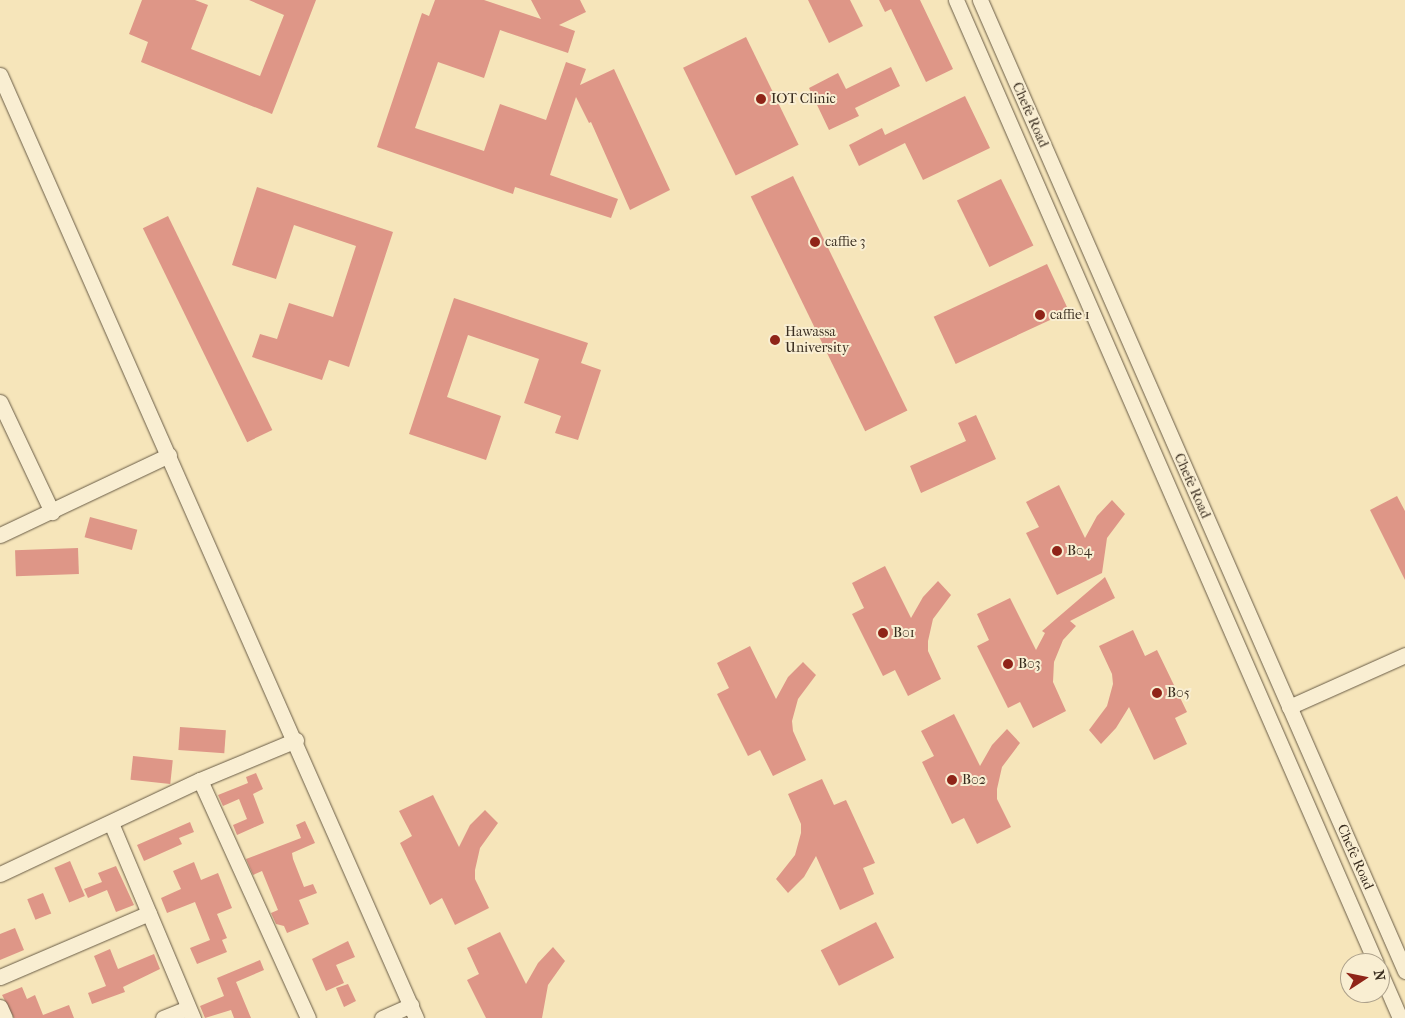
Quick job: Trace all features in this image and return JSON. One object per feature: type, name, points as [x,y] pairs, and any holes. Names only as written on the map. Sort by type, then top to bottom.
[{"type":"street","name":"Chefe Road","points":[[956,0],[1372,953]]},
{"type":"street","name":"Chefe Road","points":[[980,0],[1405,972]]},
{"type":"street","points":[[0,75],[6,107],[169,455],[296,740],[414,1012],[382,1018]]},
{"type":"street","points":[[0,402],[4,421],[52,512]]},
{"type":"street","points":[[0,535],[169,455]]},
{"type":"street","points":[[1289,707],[1405,655]]},
{"type":"street","points":[[0,874],[200,780],[296,740]]},
{"type":"street","points":[[200,780],[308,1018]]},
{"type":"street","points":[[111,823],[190,1013],[163,1018]]},
{"type":"street","points":[[0,978],[149,913]]},
{"type":"street","points":[[1390,995],[1400,1018]]},
{"type":"street","points":[[0,1008],[5,1018]]},
{"type":"building","points":[[142,0],[195,0],[208,5],[191,49],[260,76],[284,15],[249,0],[316,0],[272,114],[141,62],[148,42],[129,34]]},
{"type":"building","points":[[435,0],[484,0],[541,19],[531,0],[580,0],[586,12],[559,25],[575,31],[568,53],[500,30],[484,78],[438,62],[415,128],[484,151],[500,104],[546,120],[566,62],[586,69],[580,85],[614,69],[670,190],[630,210],[591,122],[589,123],[576,97],[550,175],[618,199],[611,218],[515,187],[513,194],[377,147],[422,13],[429,16]]},
{"type":"building","points":[[808,0],[850,0],[863,26],[829,43]]},
{"type":"building","points":[[879,0],[920,0],[953,69],[926,82],[891,9],[885,12]]},
{"type":"building","name":"IOT Clinic","points":[[746,37],[799,145],[736,176],[683,68]]},
{"type":"building","points":[[891,67],[900,86],[855,108],[859,116],[829,130],[809,88],[838,73],[846,89]]},
{"type":"building","points":[[965,96],[990,148],[923,180],[905,143],[859,166],[849,145],[882,128],[885,135]]},
{"type":"building","points":[[793,176],[907,411],[865,431],[751,197]]},
{"type":"building","points":[[1001,179],[1033,246],[989,267],[957,200]]},
{"type":"building","points":[[257,187],[393,232],[349,367],[329,360],[322,380],[252,357],[260,334],[277,339],[289,303],[333,317],[356,246],[294,225],[276,279],[232,265]]},
{"type":"building","points":[[168,216],[272,430],[247,442],[143,228]]},
{"type":"building","name":"caffie 1","points":[[1047,264],[1069,311],[956,364],[934,317]]},
{"type":"building","points":[[454,298],[588,343],[581,363],[601,370],[578,440],[555,433],[561,416],[524,403],[539,359],[468,335],[447,397],[501,416],[486,460],[409,434]]},
{"type":"building","points":[[976,415],[996,459],[921,493],[910,466],[966,441],[958,423]]},
{"type":"building","name":"B04","points":[[1059,485],[1085,538],[1097,516],[1112,500],[1125,514],[1107,538],[1102,573],[1057,595],[1026,533],[1039,527],[1026,502]]},
{"type":"building","points":[[1397,496],[1405,511],[1405,580],[1370,510]]},
{"type":"building","points":[[90,517],[137,530],[132,550],[85,537]]},
{"type":"building","points":[[78,548],[79,574],[16,576],[15,550]]},
{"type":"building","name":"B01","points":[[885,566],[911,618],[923,597],[938,581],[951,595],[933,619],[928,641],[928,651],[941,679],[908,696],[895,670],[883,676],[852,614],[864,608],[852,583]]},
{"type":"building","name":"B03","points":[[1105,577],[1115,598],[1070,621],[1076,626],[1063,640],[1054,662],[1053,682],[1066,711],[1033,728],[1020,702],[1008,708],[977,646],[989,640],[977,614],[1010,598],[1036,650],[1045,633],[1042,631]]},
{"type":"building","name":"B05","points":[[1133,630],[1145,656],[1157,650],[1187,712],[1175,718],[1187,744],[1154,760],[1129,707],[1116,728],[1101,744],[1089,730],[1107,706],[1113,684],[1112,674],[1099,646]]},
{"type":"building","points":[[750,646],[776,699],[788,677],[803,662],[816,675],[798,699],[792,721],[793,731],[806,760],[773,776],[760,750],[748,756],[717,694],[729,688],[717,663]]},
{"type":"building","name":"B02","points":[[954,714],[980,766],[992,745],[1007,729],[1020,743],[1002,767],[997,789],[997,799],[1011,827],[977,844],[964,818],[952,824],[922,762],[934,756],[921,731]]},
{"type":"building","points":[[180,727],[226,730],[224,753],[178,750]]},
{"type":"building","points":[[133,756],[173,760],[170,784],[130,780]]},
{"type":"building","points":[[256,773],[263,789],[253,794],[264,823],[237,835],[233,825],[247,819],[239,799],[223,806],[218,795],[248,783],[246,777]]},
{"type":"building","points":[[822,779],[834,805],[846,800],[875,863],[863,868],[874,894],[840,910],[816,856],[804,877],[788,893],[776,879],[795,855],[801,833],[801,824],[788,794]]},
{"type":"building","points":[[433,795],[459,847],[470,825],[485,810],[498,823],[480,848],[475,870],[475,879],[489,908],[455,925],[442,898],[430,905],[400,843],[412,836],[399,811]]},
{"type":"building","points":[[305,821],[315,843],[292,853],[293,859],[304,887],[313,884],[317,893],[299,900],[309,924],[287,933],[284,926],[276,924],[271,913],[278,910],[262,871],[253,875],[246,859],[301,838],[296,825]]},
{"type":"building","points":[[190,822],[194,832],[179,838],[182,844],[144,861],[137,845]]},
{"type":"building","points":[[70,861],[85,896],[69,903],[54,868]]},
{"type":"building","points":[[194,862],[201,880],[218,873],[232,908],[217,914],[227,938],[222,940],[227,952],[197,964],[190,948],[210,940],[195,902],[167,913],[161,898],[181,889],[173,871]]},
{"type":"building","points":[[116,866],[134,905],[116,912],[107,890],[88,898],[84,889],[102,882],[98,873]]},
{"type":"building","points":[[43,893],[51,913],[35,920],[27,899]]},
{"type":"building","points":[[876,922],[894,958],[839,986],[821,950]]},
{"type":"building","points":[[15,928],[24,950],[0,960],[0,934]]},
{"type":"building","points":[[500,932],[526,984],[538,963],[553,947],[565,961],[548,985],[542,1018],[486,1018],[467,980],[479,974],[467,948]]},
{"type":"building","points":[[348,941],[355,957],[336,965],[344,983],[326,991],[312,959]]},
{"type":"building","points":[[110,949],[118,969],[154,954],[160,969],[123,987],[125,992],[92,1004],[88,993],[106,986],[94,956]]},
{"type":"building","points":[[260,960],[264,970],[236,982],[251,1018],[234,1018],[231,1010],[205,1018],[200,1006],[224,996],[217,978]]},
{"type":"building","points":[[348,984],[356,1001],[344,1007],[336,988]]},
{"type":"building","points":[[22,987],[27,999],[35,995],[43,1015],[69,1005],[74,1018],[14,1018],[2,995]]},
{"type":"place","name":"IOT Clinic","points":[[761,99]]},
{"type":"place","name":"caffie 3","points":[[815,242]]},
{"type":"place","name":"caffie 1","points":[[1040,315]]},
{"type":"place","name":"Hawassa University","points":[[775,340]]},
{"type":"place","name":"B04","points":[[1057,551]]},
{"type":"place","name":"B01","points":[[883,633]]},
{"type":"place","name":"B03","points":[[1008,664]]},
{"type":"place","name":"B05","points":[[1157,693]]},
{"type":"place","name":"B02","points":[[952,780]]}]
